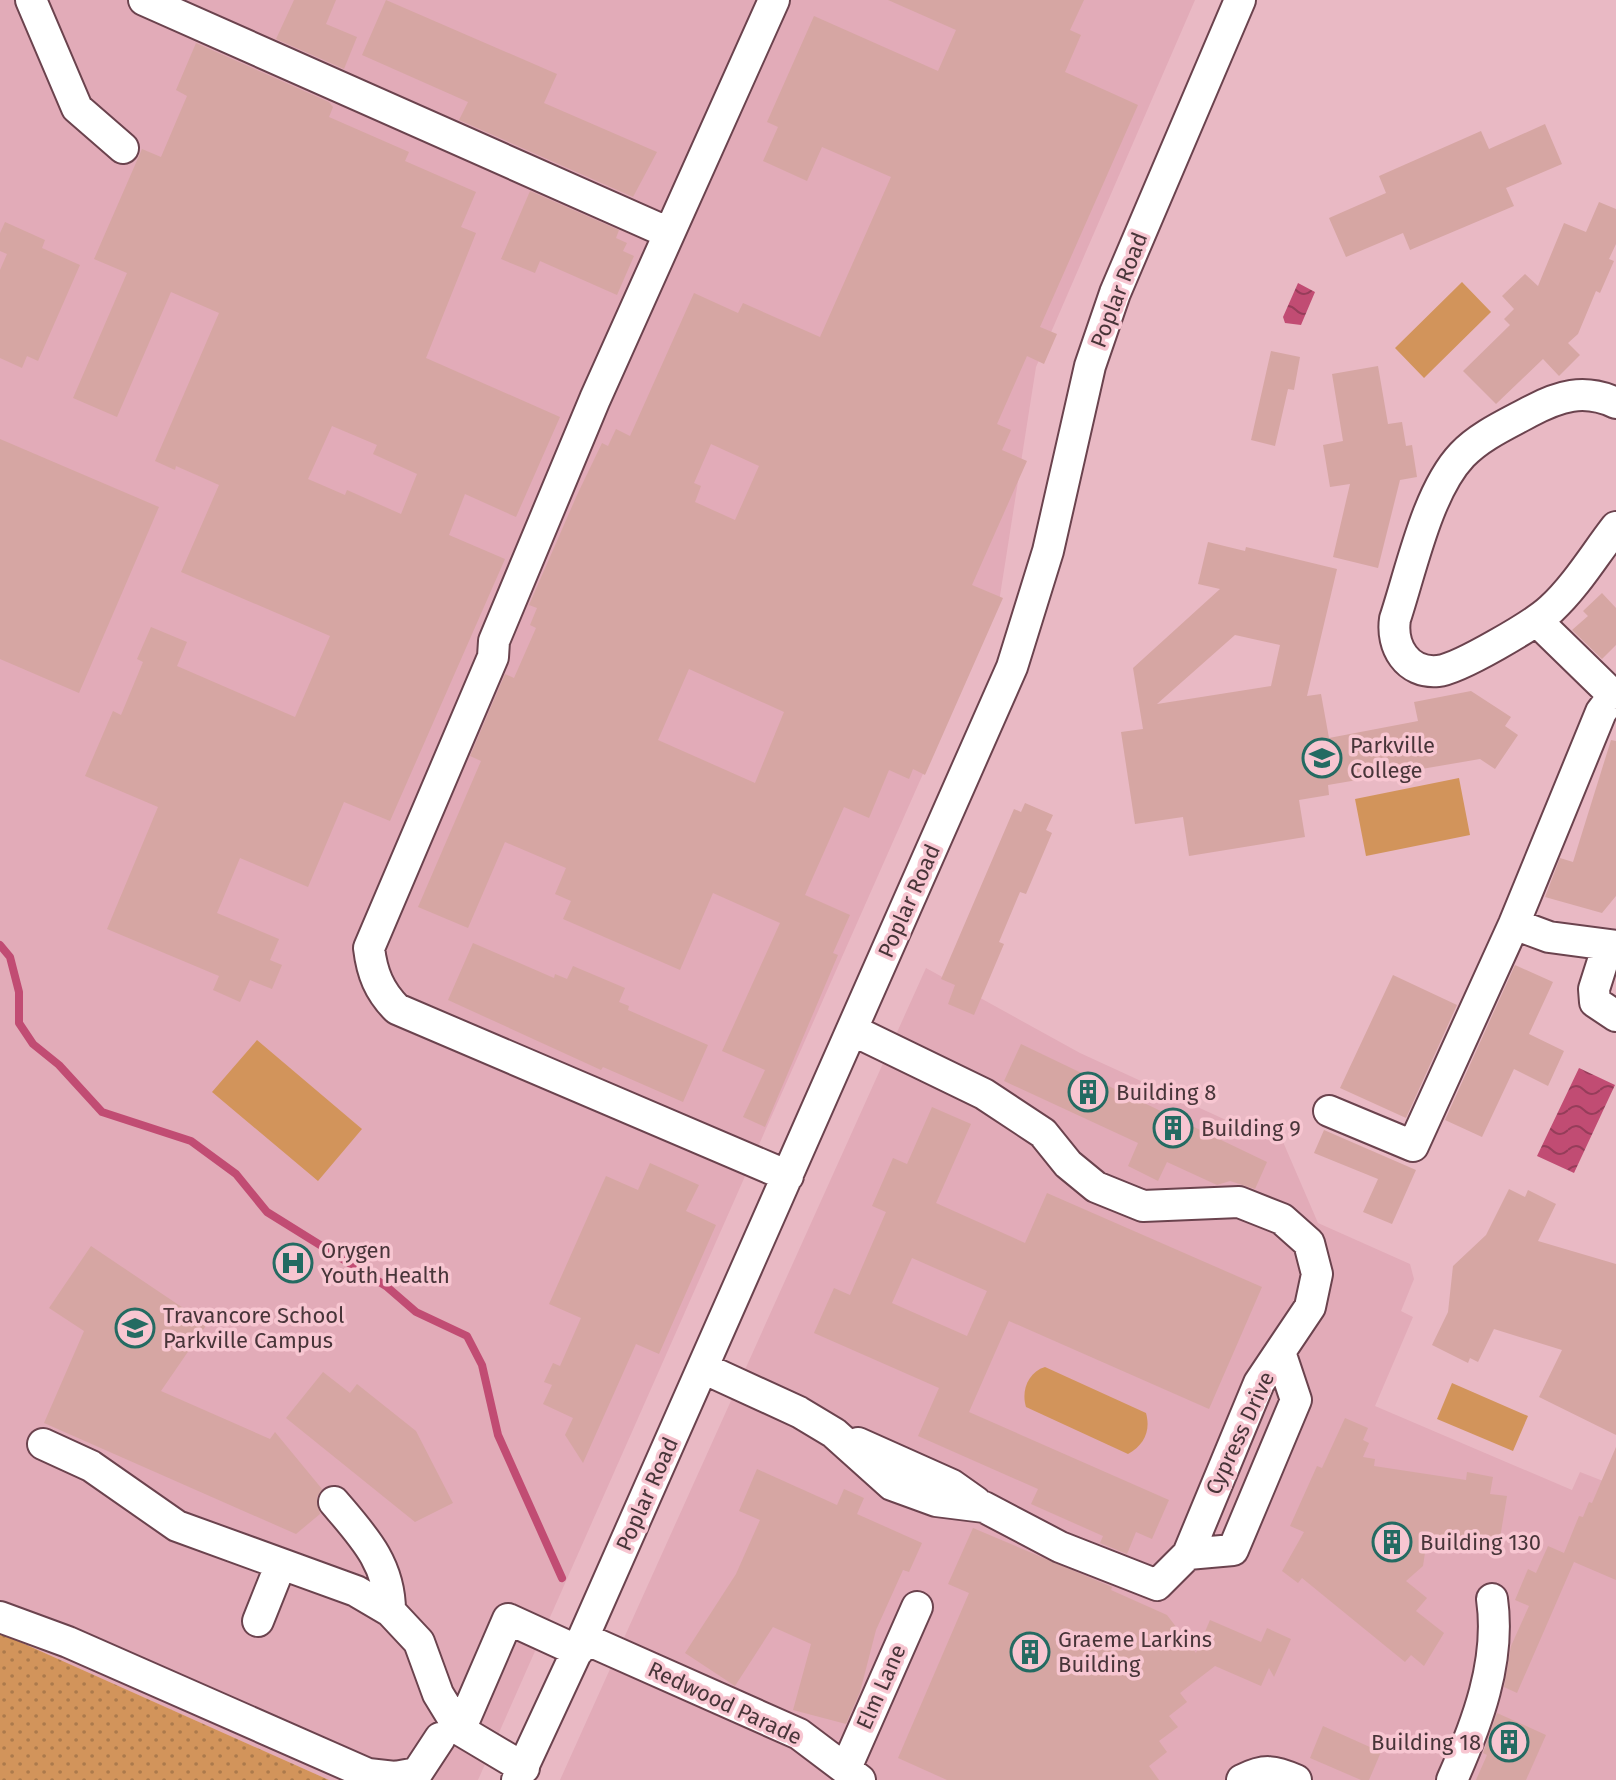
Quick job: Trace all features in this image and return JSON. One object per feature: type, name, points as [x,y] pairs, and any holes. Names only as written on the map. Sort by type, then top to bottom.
[{"type":"street","points":[[31,0],[77,108],[123,148]]},
{"type":"street","points":[[144,0],[669,233]]},
{"type":"street","points":[[774,0],[595,399],[494,641],[493,657],[369,948],[372,970],[384,996],[397,1009],[788,1176]]},
{"type":"street","name":"Poplar Road","points":[[521,1774],[1012,667],[1048,551],[1090,366],[1115,293],[1240,0]]},
{"type":"street","points":[[1616,403],[1594,394],[1571,394],[1549,401],[1500,428],[1462,454],[1433,506],[1393,632],[1396,645],[1409,663],[1436,672],[1537,621],[1553,607],[1616,527]]},
{"type":"street","points":[[1329,1111],[1413,1146],[1514,924],[1601,712],[1614,693],[1537,621]]},
{"type":"street","points":[[1514,924],[1549,937],[1612,945],[1594,989],[1595,1002],[1616,1016]]},
{"type":"street","name":"Cypress Drive","points":[[703,1368],[799,1412],[834,1433],[892,1485],[936,1501],[984,1507],[1060,1547],[1157,1585],[1188,1554],[1232,1441],[1259,1383],[1310,1307],[1317,1274],[1309,1243],[1282,1219],[1239,1202],[1143,1206],[1096,1187],[1068,1164],[1043,1133],[984,1094],[852,1030]]},
{"type":"street","points":[[1188,1554],[1233,1550],[1296,1400],[1280,1352]]},
{"type":"street","points":[[43,1444],[91,1466],[177,1526],[280,1566],[356,1591],[390,1611],[419,1642],[450,1734],[521,1774]]},
{"type":"street","points":[[334,1502],[369,1542],[381,1564],[390,1588],[390,1611]]},
{"type":"street","points":[[258,1621],[280,1566]]},
{"type":"street","points":[[1452,1780],[1467,1746],[1494,1657],[1496,1627],[1492,1599]]},
{"type":"street","name":"Elm Lane","points":[[853,1774],[917,1607]]},
{"type":"street","points":[[0,1617],[68,1642],[368,1774],[395,1777],[417,1773],[450,1734]]},
{"type":"street","name":"Redwood Parade","points":[[450,1734],[508,1619],[581,1644],[799,1734],[853,1774]]},
{"type":"street","points":[[1242,1780],[1262,1770],[1274,1770],[1296,1780]]},
{"type":"shaded area","points":[[0,0],[1195,0],[1036,367],[999,602],[478,1780],[329,1780],[0,1633]]},
{"type":"shaded area","points":[[1462,282],[1491,312],[1424,378],[1395,348]]},
{"type":"shaded area","points":[[1459,778],[1470,835],[1366,856],[1355,799]]},
{"type":"shaded area","points":[[926,968],[1080,1053],[1252,1132],[1274,1121],[1318,1223],[1410,1264],[1414,1279],[1401,1311],[1413,1317],[1375,1406],[1572,1490],[1580,1472],[1616,1486],[1616,1780],[560,1780]]},
{"type":"shaded area","points":[[257,1040],[362,1129],[318,1181],[212,1092]]},
{"type":"shaded area","points":[[1045,1367],[1146,1413],[1148,1426],[1142,1442],[1128,1454],[1026,1407],[1024,1395],[1027,1383],[1034,1373]]},
{"type":"shaded area","points":[[1452,1383],[1528,1416],[1513,1451],[1437,1419]]},
{"type":"shaded area","points":[[0,1633],[329,1780],[0,1780]]},
{"type":"water","points":[[1298,283],[1315,292],[1301,325],[1285,323],[1283,317]]},
{"type":"water","points":[[1579,1068],[1615,1085],[1574,1173],[1537,1156]]},
{"type":"building","points":[[294,0],[336,0],[326,24],[357,37],[344,69],[276,39]]},
{"type":"building","points":[[386,0],[557,74],[544,103],[657,152],[633,197],[459,120],[468,102],[362,55]]},
{"type":"building","points":[[888,0],[1084,0],[1070,30],[1081,35],[1065,72],[1138,105],[1040,327],[1057,334],[1044,364],[1027,356],[997,424],[1011,430],[1002,450],[1027,461],[972,585],[1003,598],[925,775],[913,769],[909,779],[889,770],[869,818],[844,807],[805,895],[850,915],[833,953],[838,955],[765,1127],[743,1117],[765,1070],[722,1051],[780,923],[713,893],[680,970],[563,919],[571,901],[555,894],[566,868],[505,842],[468,928],[418,907],[481,761],[470,756],[505,674],[514,678],[536,628],[530,625],[537,608],[529,605],[577,495],[602,443],[608,446],[616,429],[630,436],[694,293],[738,313],[743,303],[820,337],[891,177],[822,147],[807,181],[763,161],[778,127],[767,122],[814,16],[938,71],[956,30]],"holes":[[[711,444],[759,466],[735,520],[695,502],[701,486],[694,483]],[[689,669],[784,712],[755,783],[658,740]]]},
{"type":"building","points":[[196,43],[329,102],[333,107],[329,117],[409,152],[405,161],[476,192],[461,227],[476,233],[426,358],[560,417],[516,517],[465,494],[449,535],[505,559],[390,821],[344,802],[308,887],[240,858],[217,913],[279,939],[270,960],[282,965],[272,989],[250,980],[240,1002],[213,990],[219,976],[107,929],[158,807],[85,776],[113,711],[121,715],[143,662],[137,659],[151,627],[187,642],[177,666],[295,717],[330,636],[181,572],[219,485],[176,466],[175,470],[155,461],[219,313],[171,292],[117,417],[73,398],[127,273],[94,259],[142,149],[161,157],[187,96],[176,90]],"holes":[[[332,426],[377,445],[373,454],[417,474],[401,514],[347,490],[345,495],[308,479]]]},
{"type":"building","points":[[1545,124],[1562,164],[1506,188],[1514,206],[1410,250],[1403,233],[1346,257],[1329,218],[1386,193],[1379,176],[1481,131],[1489,149]]},
{"type":"building","points":[[530,191],[619,230],[616,238],[627,243],[623,251],[634,256],[617,295],[540,261],[535,273],[501,259]]},
{"type":"building","points":[[1599,202],[1616,209],[1616,244],[1609,259],[1614,261],[1600,293],[1596,291],[1578,334],[1568,343],[1580,355],[1559,376],[1543,359],[1496,404],[1463,371],[1510,325],[1504,319],[1514,309],[1502,296],[1525,274],[1538,286],[1564,223],[1586,232]]},
{"type":"building","points":[[5,222],[45,240],[42,248],[80,265],[38,361],[27,356],[22,368],[0,358],[0,270],[7,254],[0,251],[0,233]]},
{"type":"building","points":[[1271,351],[1300,357],[1294,390],[1288,389],[1275,446],[1251,440]]},
{"type":"building","points":[[1378,366],[1388,424],[1402,422],[1406,446],[1412,445],[1417,477],[1400,480],[1378,568],[1333,557],[1350,484],[1330,487],[1323,445],[1343,441],[1332,374]]},
{"type":"building","points":[[0,439],[159,507],[79,693],[0,659]]},
{"type":"building","points":[[1208,542],[1245,551],[1246,547],[1337,569],[1307,696],[1321,694],[1329,738],[1418,721],[1414,702],[1471,691],[1511,717],[1505,726],[1518,735],[1495,769],[1480,759],[1328,785],[1329,795],[1299,800],[1305,837],[1189,856],[1183,817],[1135,824],[1121,732],[1143,729],[1133,668],[1220,589],[1198,584]],"holes":[[[1235,635],[1280,645],[1271,686],[1157,704]]]},
{"type":"building","points":[[1602,593],[1616,608],[1616,645],[1602,659],[1572,630],[1588,616],[1583,611]]},
{"type":"building","points":[[1611,740],[1616,741],[1616,896],[1602,913],[1545,897],[1560,858],[1573,862]]},
{"type":"building","points":[[1025,803],[1053,815],[1046,830],[1052,833],[1026,894],[1020,892],[999,942],[1004,944],[974,1015],[948,1004],[955,985],[941,979],[1014,809],[1021,812]]},
{"type":"building","points":[[473,943],[554,978],[555,974],[567,979],[573,966],[625,988],[619,1002],[629,1006],[628,1010],[708,1045],[683,1102],[603,1067],[601,1070],[448,1000]]},
{"type":"building","points":[[1515,965],[1553,982],[1529,1034],[1564,1051],[1548,1086],[1514,1069],[1482,1137],[1445,1120]]},
{"type":"building","points":[[1393,975],[1457,1005],[1406,1118],[1340,1088]]},
{"type":"building","points":[[1021,1044],[1267,1162],[1255,1189],[1230,1181],[1217,1185],[1167,1162],[1158,1181],[1128,1166],[1138,1143],[1004,1081]]},
{"type":"building","points":[[932,1107],[971,1124],[936,1203],[1025,1243],[1047,1193],[1262,1287],[1209,1409],[1009,1321],[969,1412],[1169,1500],[1152,1539],[1136,1532],[1127,1554],[1100,1543],[1103,1536],[1031,1504],[1038,1489],[918,1436],[939,1388],[814,1333],[834,1288],[850,1295],[886,1212],[872,1206],[893,1158],[907,1164]],"holes":[[[912,1258],[987,1291],[967,1336],[892,1303]]]},
{"type":"building","points":[[1324,1130],[1416,1170],[1392,1224],[1363,1212],[1378,1179],[1314,1153]]},
{"type":"building","points":[[650,1163],[699,1185],[686,1211],[716,1225],[659,1354],[636,1344],[583,1463],[565,1435],[573,1418],[543,1404],[552,1385],[544,1382],[553,1363],[560,1366],[581,1318],[549,1304],[606,1176],[638,1190]]},
{"type":"building","points":[[1509,1189],[1525,1197],[1528,1190],[1556,1204],[1538,1241],[1616,1264],[1616,1435],[1539,1397],[1562,1350],[1494,1329],[1478,1362],[1470,1358],[1468,1363],[1432,1345],[1448,1312],[1453,1266],[1486,1235]]},
{"type":"building","points":[[91,1246],[207,1324],[161,1391],[270,1439],[275,1432],[322,1489],[317,1497],[320,1514],[296,1534],[44,1423],[84,1331],[49,1308]]},
{"type":"building","points":[[323,1372],[350,1393],[357,1384],[416,1431],[453,1503],[415,1522],[286,1418]]},
{"type":"building","name":"Building 130","points":[[1345,1418],[1368,1428],[1363,1440],[1369,1443],[1363,1457],[1375,1459],[1374,1466],[1466,1480],[1467,1472],[1493,1477],[1490,1494],[1507,1496],[1498,1550],[1427,1539],[1423,1566],[1406,1581],[1427,1598],[1416,1611],[1444,1633],[1424,1666],[1411,1655],[1405,1662],[1302,1578],[1298,1583],[1282,1571],[1304,1532],[1290,1526],[1317,1466],[1322,1468]]},
{"type":"building","points":[[1616,1447],[1616,1580],[1574,1562],[1517,1693],[1504,1687],[1511,1646],[1529,1606],[1515,1600],[1528,1569],[1536,1573],[1548,1546],[1564,1553],[1579,1516],[1583,1517],[1589,1502],[1592,1503]]},
{"type":"building","points":[[757,1469],[837,1505],[844,1489],[864,1498],[857,1514],[922,1543],[909,1572],[903,1570],[876,1630],[860,1692],[846,1724],[793,1710],[811,1644],[773,1627],[735,1686],[685,1653],[736,1574],[760,1520],[739,1511]]},
{"type":"building","name":"Graeme Larkins Building","points":[[973,1528],[1112,1587],[1111,1590],[1167,1615],[1196,1653],[1210,1620],[1261,1642],[1267,1628],[1291,1639],[1274,1677],[1269,1668],[1261,1686],[1215,1666],[1180,1693],[1187,1702],[1169,1716],[1178,1727],[1159,1741],[1167,1752],[1149,1766],[1159,1780],[947,1780],[898,1758],[969,1593],[948,1584]]},
{"type":"building","name":"Building 18","points":[[1497,1713],[1546,1735],[1526,1780],[1476,1780],[1487,1755],[1483,1753]]},
{"type":"building","points":[[1323,1726],[1381,1752],[1369,1780],[1361,1780],[1310,1758]]},
{"type":"waterway","points":[[0,945],[10,957],[19,992],[19,1023],[33,1044],[59,1065],[102,1112],[191,1141],[236,1174],[267,1212],[386,1286],[416,1312],[467,1336],[482,1365],[498,1435],[562,1578]]},
{"type":"place","name":"Parkville College","points":[[1322,758]]},
{"type":"place","name":"Building 8","points":[[1088,1092]]},
{"type":"place","name":"Building 9","points":[[1173,1128]]},
{"type":"place","name":"Orygen Youth Health","points":[[293,1263]]},
{"type":"place","name":"Travancore School Parkville Campus","points":[[135,1328]]},
{"type":"place","name":"Building 130","points":[[1392,1542]]},
{"type":"place","name":"Graeme Larkins Building","points":[[1030,1652]]},
{"type":"place","name":"Building 18","points":[[1509,1742]]}]
